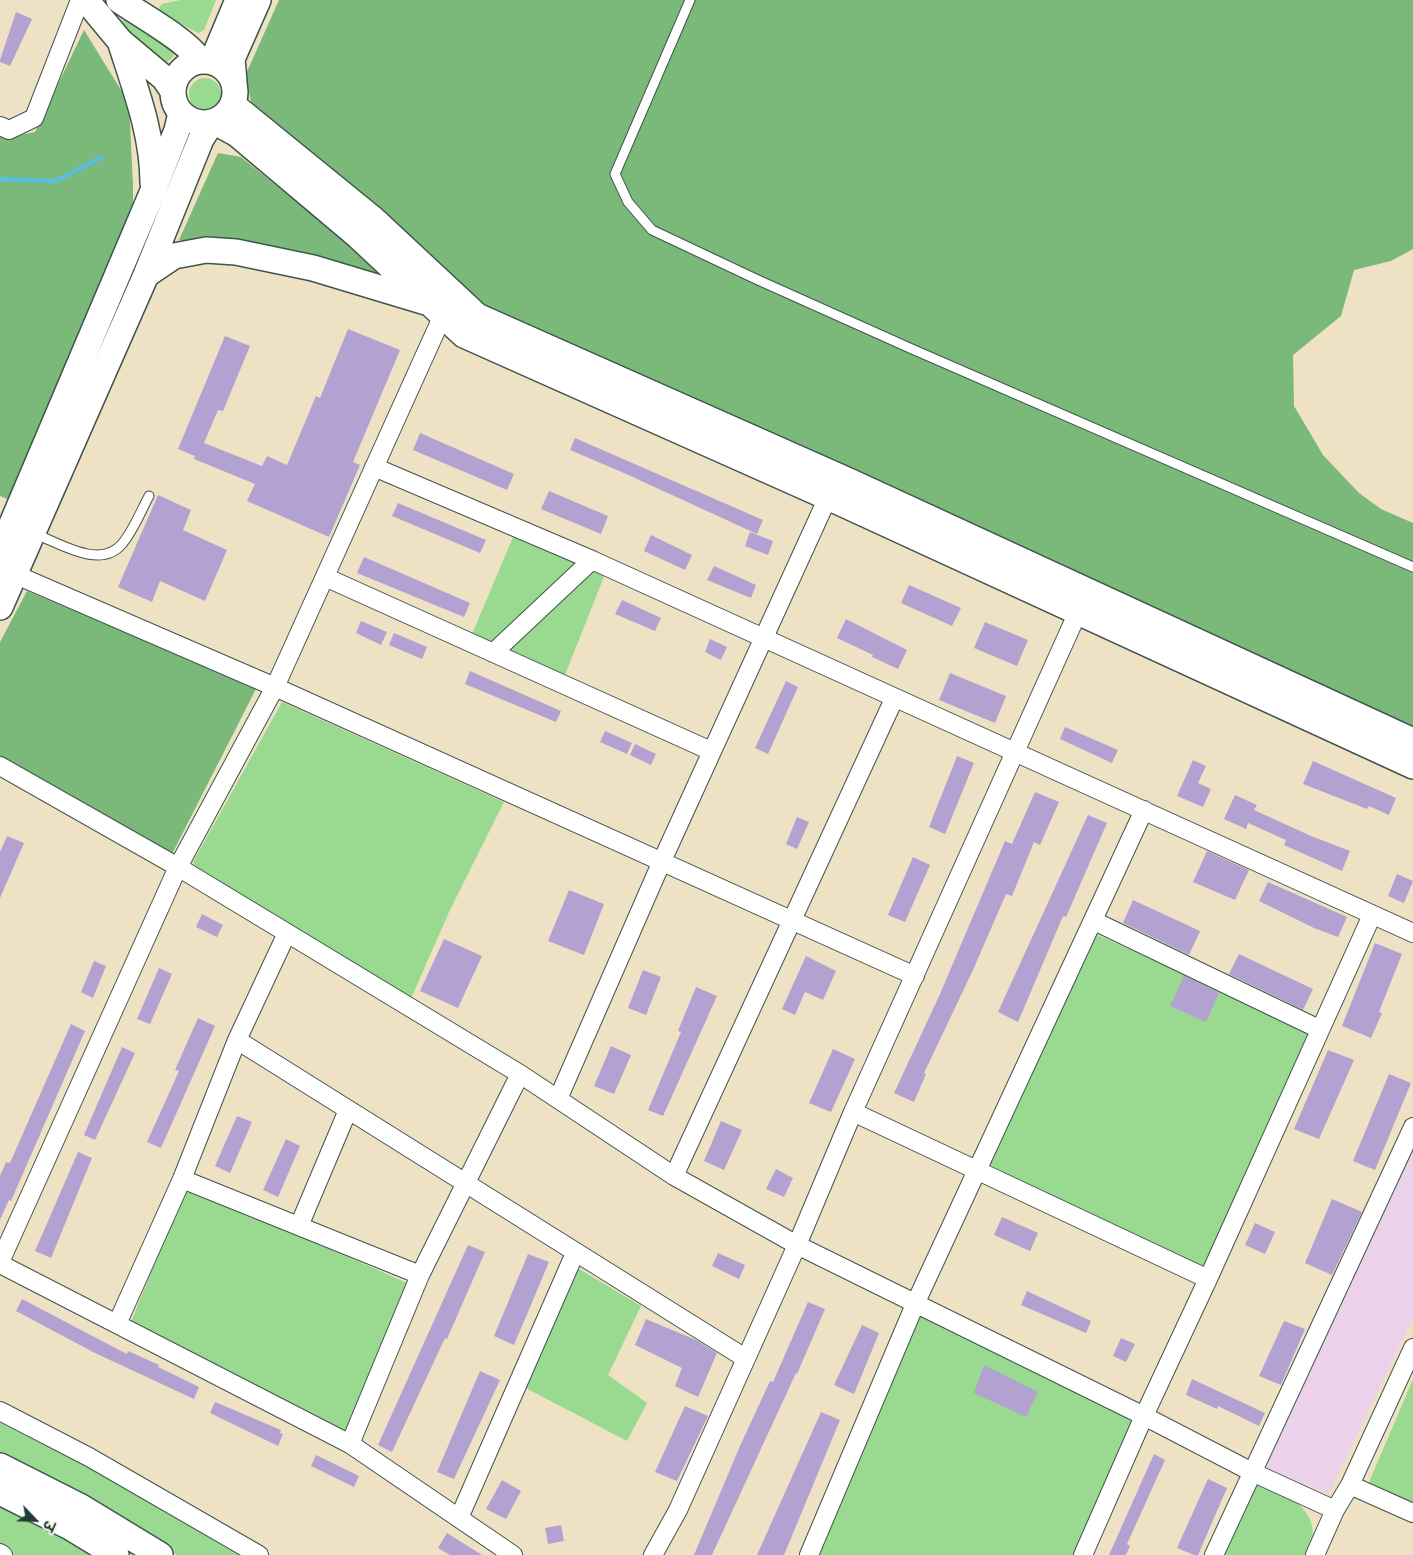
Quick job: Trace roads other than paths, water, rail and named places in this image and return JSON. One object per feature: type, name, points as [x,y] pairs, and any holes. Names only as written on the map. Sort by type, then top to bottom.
[{"type":"street","points":[[0,126],[9,130],[34,118],[80,0]]},
{"type":"street","points":[[86,0],[120,41],[164,78],[177,102],[197,123],[223,108]]},
{"type":"street","points":[[119,0],[181,42],[206,62],[225,69],[223,108]]},
{"type":"street","points":[[0,607],[15,521],[177,130],[178,75],[184,68],[206,62],[238,0]]},
{"type":"street","points":[[0,552],[146,275],[201,139],[223,108],[232,59],[258,0]]},
{"type":"street","points":[[120,41],[146,124],[153,158],[153,191]]},
{"type":"street","points":[[223,108],[373,219],[443,305],[464,335],[828,497],[1413,741]]},
{"type":"street","points":[[146,275],[174,256],[206,250],[236,252],[313,268],[477,316],[842,478],[1083,602],[1413,766]]},
{"type":"street","points":[[443,305],[374,467],[275,687],[178,867],[0,1263],[350,1444],[513,1555]]},
{"type":"street","points":[[374,467],[592,560],[894,699],[1144,810],[1413,933]]},
{"type":"street","points":[[558,1099],[662,861],[828,497]]},
{"type":"street","points":[[493,653],[592,560]]},
{"type":"street","points":[[7,573],[275,687],[915,976]]},
{"type":"street","points":[[325,578],[712,751]]},
{"type":"street","points":[[653,1555],[678,1510],[745,1358],[798,1245],[853,1112],[1083,602]]},
{"type":"street","points":[[674,1176],[794,920],[894,699]]},
{"type":"street","points":[[1,769],[178,867],[520,1074],[674,1176],[798,1245],[916,1302],[1252,1472],[1335,1510]]},
{"type":"street","points":[[809,1555],[916,1302],[1144,810]]},
{"type":"street","points":[[1083,1555],[1144,1416],[1372,914]]},
{"type":"street","points":[[1094,921],[1319,1029]]},
{"type":"street","points":[[117,1324],[182,1179],[237,1040],[287,933]]},
{"type":"street","points":[[237,1040],[745,1358]]},
{"type":"street","points":[[350,1444],[420,1275],[520,1074]]},
{"type":"street","points":[[299,1226],[348,1110]]},
{"type":"street","points":[[853,1112],[979,1169],[1208,1278]]},
{"type":"street","points":[[1214,1555],[1413,1127]]},
{"type":"street","points":[[182,1179],[420,1275]]},
{"type":"street","points":[[459,1518],[575,1253]]},
{"type":"street","points":[[1315,1555],[1335,1510],[1350,1485],[1413,1348]]},
{"type":"street","points":[[0,1411],[89,1457],[259,1555]]},
{"type":"street","points":[[0,1466],[81,1507],[160,1555]]},
{"type":"street","points":[[1350,1485],[1413,1513]]},
{"type":"street","points":[[0,1492],[70,1527],[116,1555]]},
{"type":"lane","points":[[690,0],[615,174],[628,202],[652,230],[903,345],[1413,567]]},
{"type":"lane","points":[[15,521],[90,555],[103,556],[122,544],[149,496]]},
{"type":"waterway","points":[[0,179],[56,181],[102,157]]}]
